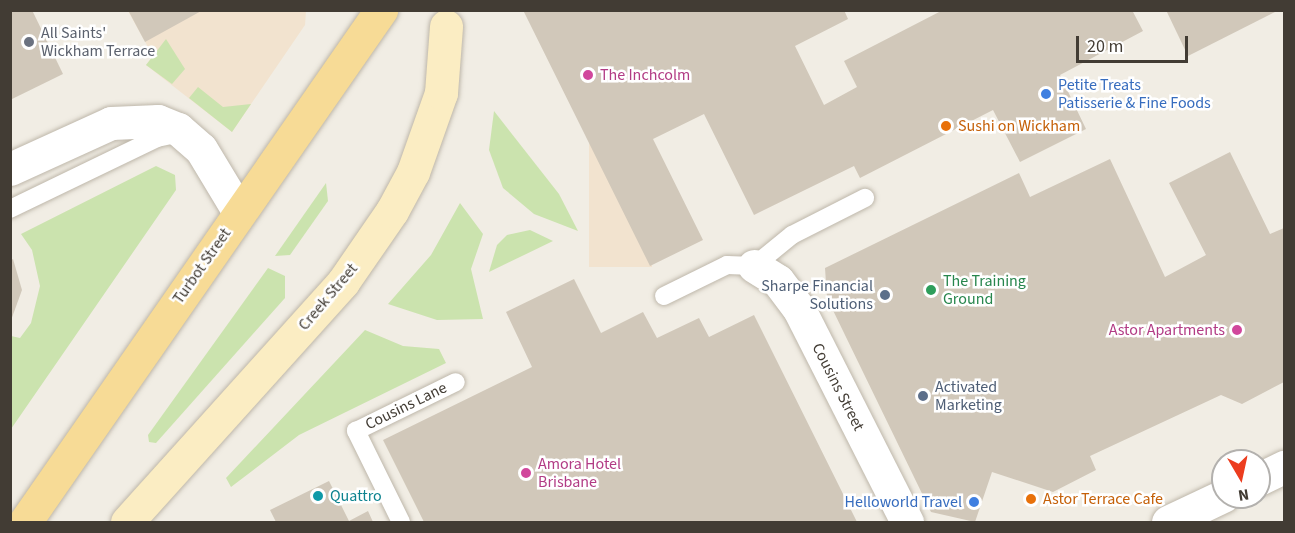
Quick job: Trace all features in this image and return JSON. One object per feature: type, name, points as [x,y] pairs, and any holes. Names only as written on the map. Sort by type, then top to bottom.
[{"type":"main road","name":"Turbot Street","points":[[25,522],[381,10]]},
{"type":"main road","name":"Creek Street","points":[[127,522],[343,282],[393,211],[413,171],[441,93],[446,26]]},
{"type":"main road","points":[[136,522],[154,494]]},
{"type":"street","points":[[10,169],[120,121],[158,121],[183,133],[207,158],[239,212]]},
{"type":"street","name":"Cousins Street","points":[[754,266],[778,281],[799,309],[907,522]]},
{"type":"street","points":[[1168,522],[1211,502]]},
{"type":"lane","points":[[10,209],[157,138],[183,133]]},
{"type":"lane","points":[[664,296],[728,265],[754,266],[792,235],[865,198]]},
{"type":"lane","name":"Cousins Lane","points":[[401,522],[356,431],[456,382]]},
{"type":"shaded area","points":[[128,11],[306,11],[305,25],[232,132],[146,65],[153,56]]},
{"type":"shaded area","points":[[589,11],[652,11],[652,267],[589,267]]},
{"type":"green space","points":[[166,39],[185,69],[172,84],[146,65]]},
{"type":"green space","points":[[198,87],[223,107],[251,104],[232,132],[189,98]]},
{"type":"green space","points":[[494,111],[559,194],[578,231],[534,214],[503,188],[489,150]]},
{"type":"green space","points":[[156,166],[175,175],[176,190],[11,429],[11,336],[20,338],[31,323],[40,286],[32,250],[21,234]]},
{"type":"green space","points":[[326,183],[328,201],[290,255],[275,256]]},
{"type":"green space","points":[[460,203],[483,234],[471,269],[483,319],[437,320],[388,304],[431,255]]},
{"type":"green space","points":[[530,230],[553,241],[489,272],[497,245],[507,235]]},
{"type":"green space","points":[[268,268],[285,276],[285,298],[156,443],[149,442],[148,435]]},
{"type":"green space","points":[[365,330],[403,346],[439,349],[446,363],[299,435],[231,487],[226,478]]},
{"type":"building","name":"All Saints' Wickham Terrace","points":[[10,10],[32,10],[63,74],[10,100]]},
{"type":"building","points":[[128,10],[203,10],[145,42]]},
{"type":"building","points":[[523,10],[844,10],[848,19],[795,46],[824,105],[857,87],[844,61],[943,10],[1132,10],[1143,31],[1060,75],[1086,129],[1020,162],[993,110],[860,178],[854,166],[754,215],[704,114],[653,139],[703,240],[650,266]]},
{"type":"building","points":[[1166,10],[1279,10],[1188,56]]},
{"type":"building","points":[[1230,152],[1270,234],[1284,228],[1284,382],[1242,404],[1221,395],[1090,456],[1096,470],[1053,492],[992,472],[975,522],[931,512],[827,298],[825,268],[1019,173],[1030,197],[1110,159],[1165,277],[1206,255],[1169,183]]},
{"type":"building","points":[[13,259],[22,290],[10,323],[10,261]]},
{"type":"building","points":[[574,279],[601,333],[643,312],[657,338],[699,318],[709,337],[754,315],[857,522],[424,522],[383,440],[532,367],[506,312]]},
{"type":"building","name":"Quattro","points":[[329,481],[349,521],[368,511],[373,522],[276,522],[270,510]]},
{"type":"place","name":"All Saints' Wickham Terrace","points":[[29,42]]},
{"type":"place","name":"The Inchcolm","points":[[588,75]]},
{"type":"place","name":"Petite Treats Patisserie & Fine Foods","points":[[1046,94]]},
{"type":"place","name":"Sushi on Wickham","points":[[946,126]]},
{"type":"place","name":"The Training Ground","points":[[931,290]]},
{"type":"place","name":"Sharpe Financial Solutions","points":[[885,295]]},
{"type":"place","name":"Astor Apartments","points":[[1237,330]]},
{"type":"place","name":"Activated Marketing","points":[[923,396]]},
{"type":"place","name":"Amora Hotel Brisbane","points":[[526,473]]},
{"type":"place","name":"Quattro","points":[[318,496]]},
{"type":"place","name":"Astor Terrace Cafe","points":[[1031,499]]},
{"type":"place","name":"Helloworld Travel","points":[[974,502]]}]
